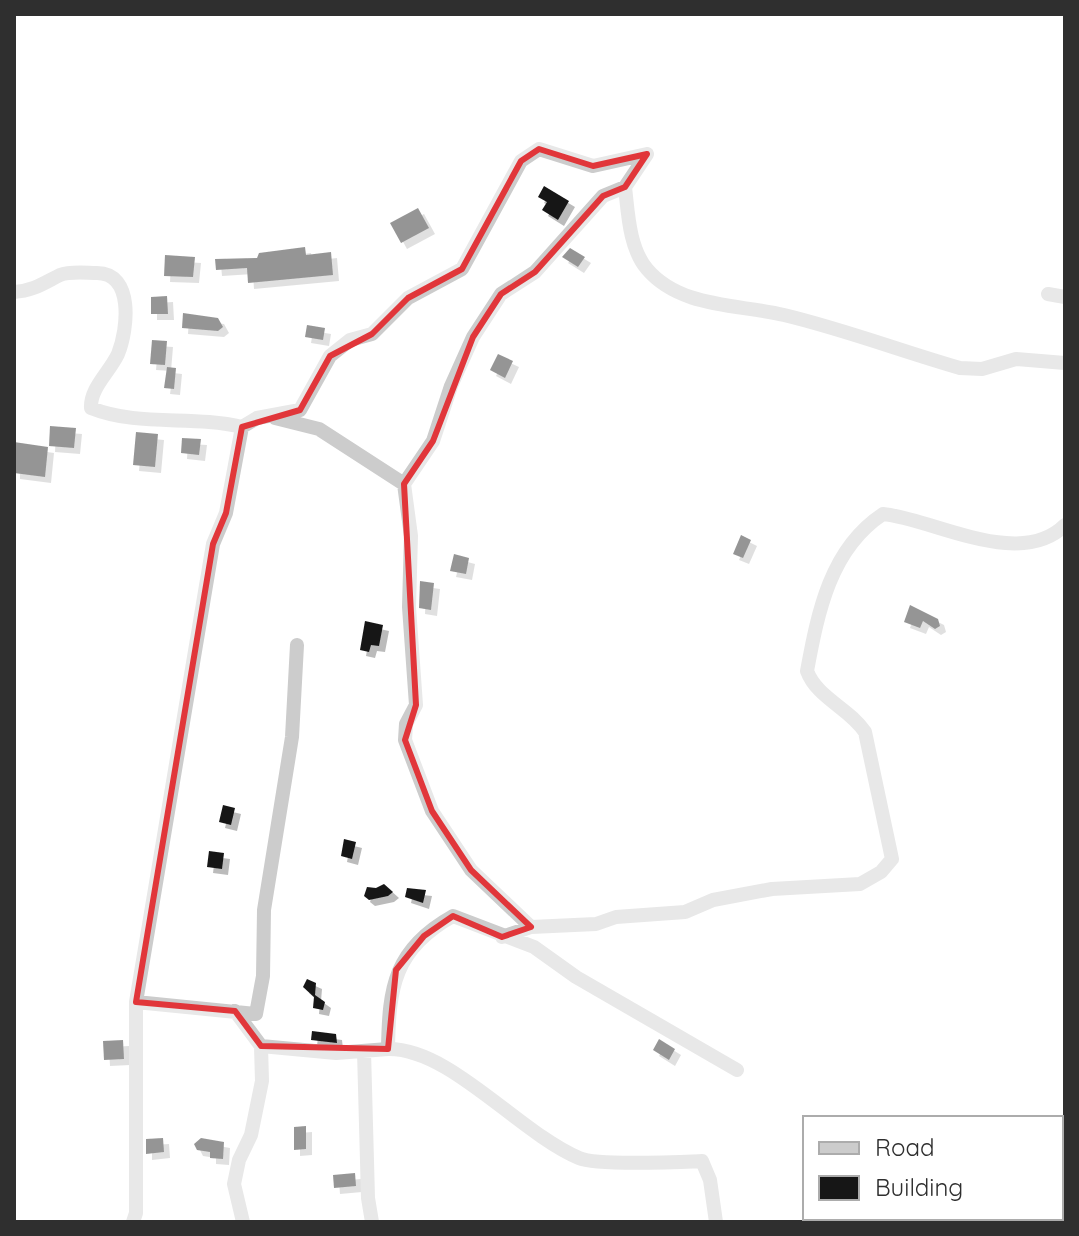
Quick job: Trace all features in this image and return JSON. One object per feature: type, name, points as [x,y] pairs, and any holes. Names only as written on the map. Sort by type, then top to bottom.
[{"type":"street","points":[[14,292],[31,290],[71,273],[111,274],[120,281],[123,292],[125,327],[118,352],[91,396],[91,408],[118,414],[213,420],[242,427],[257,418],[300,410],[330,356],[350,340],[372,334],[408,298],[462,269],[521,161],[539,149],[593,166],[647,154],[625,187],[603,196],[535,272],[501,294],[473,337],[451,386],[433,441],[404,484],[411,536],[409,607],[416,705],[406,724],[405,740],[432,811],[465,860],[531,927]]},
{"type":"street","points":[[625,187],[631,230],[644,267],[661,283],[687,296],[782,315],[960,368],[982,369],[1016,359],[1065,363]]},
{"type":"street","points":[[1048,294],[1065,297]]},
{"type":"street","points":[[271,417],[319,429],[404,484]]},
{"type":"street","points":[[133,1222],[136,1213],[136,1002],[213,544],[226,513],[242,427]]},
{"type":"street","points":[[502,937],[531,927],[596,924],[616,917],[685,912],[713,900],[772,889],[860,884],[881,872],[892,859],[890,840],[865,732],[856,717],[811,681],[807,671],[821,601],[836,566],[855,538],[883,514],[1002,543],[1024,542],[1065,525]]},
{"type":"street","points":[[136,1002],[256,1014],[260,1004],[264,910],[292,737],[297,645]]},
{"type":"street","points":[[388,1049],[389,1008],[396,970],[410,949],[453,916],[550,956],[576,977],[737,1070]]},
{"type":"street","points":[[235,1011],[261,1046],[262,1081],[251,1135],[239,1160],[234,1184],[243,1222]]},
{"type":"street","points":[[261,1046],[364,1051],[408,1048],[454,1072],[515,1120],[581,1159],[702,1161],[710,1180],[716,1222]]},
{"type":"street","points":[[364,1051],[368,1198],[372,1222]]},
{"type":"highlighted area","points":[[539,149],[593,166],[647,154],[625,187],[603,196],[535,272],[501,294],[473,337],[433,441],[404,484],[416,705],[405,740],[432,811],[471,870],[531,927],[502,937],[453,916],[424,936],[396,970],[388,1049],[261,1046],[235,1011],[136,1002],[213,544],[226,513],[242,427],[300,410],[330,356],[372,334],[408,298],[462,269],[521,161]]},
{"type":"building","points":[[544,186],[569,201],[558,220],[542,210],[547,202],[538,197]]},
{"type":"building","points":[[418,208],[429,228],[401,243],[390,223]]},
{"type":"building","points":[[305,247],[306,255],[331,252],[333,275],[248,283],[247,268],[216,270],[215,259],[257,258],[259,253]]},
{"type":"building","points":[[570,248],[585,257],[578,267],[562,257]]},
{"type":"building","points":[[165,255],[195,257],[193,277],[164,276]]},
{"type":"building","points":[[167,296],[168,314],[151,314],[151,297]]},
{"type":"building","points":[[183,313],[218,318],[223,327],[218,331],[182,328]]},
{"type":"building","points":[[307,325],[325,328],[323,340],[305,337]]},
{"type":"building","points":[[152,340],[167,341],[165,365],[150,364]]},
{"type":"building","points":[[498,354],[513,361],[505,378],[490,370]]},
{"type":"building","points":[[167,367],[176,368],[174,389],[164,388]]},
{"type":"building","points":[[50,426],[76,428],[74,448],[49,446]]},
{"type":"building","points":[[136,432],[158,434],[155,467],[133,465]]},
{"type":"building","points":[[182,438],[201,439],[199,455],[181,453]]},
{"type":"building","points":[[14,442],[48,447],[45,477],[14,473]]},
{"type":"building","points":[[741,535],[751,540],[743,558],[733,554]]},
{"type":"building","points":[[454,554],[469,558],[466,574],[450,571]]},
{"type":"building","points":[[420,581],[434,583],[431,610],[419,608]]},
{"type":"building","points":[[910,605],[938,619],[940,626],[935,629],[923,621],[920,628],[904,622]]},
{"type":"building","points":[[365,621],[383,625],[379,646],[371,645],[369,652],[360,650]]},
{"type":"building","points":[[223,805],[235,808],[231,825],[219,822]]},
{"type":"building","points":[[344,839],[356,842],[352,859],[341,856]]},
{"type":"building","points":[[209,851],[224,853],[222,869],[207,867]]},
{"type":"building","points":[[384,884],[393,892],[388,896],[369,900],[364,896],[367,887],[376,888]]},
{"type":"building","points":[[407,888],[426,890],[423,903],[405,897]]},
{"type":"building","points":[[307,979],[316,983],[315,995],[325,1002],[323,1010],[313,1008],[314,997],[303,987]]},
{"type":"building","points":[[312,1031],[336,1034],[337,1043],[311,1040]]},
{"type":"building","points":[[659,1039],[675,1049],[669,1060],[653,1050]]},
{"type":"building","points":[[123,1040],[124,1059],[104,1060],[103,1041]]},
{"type":"building","points":[[306,1126],[306,1149],[294,1150],[294,1127]]},
{"type":"building","points":[[163,1138],[164,1152],[146,1154],[146,1139]]},
{"type":"building","points":[[201,1138],[224,1142],[223,1159],[210,1158],[210,1152],[197,1150],[194,1144]]},
{"type":"building","points":[[355,1173],[356,1186],[334,1188],[333,1175]]}]
